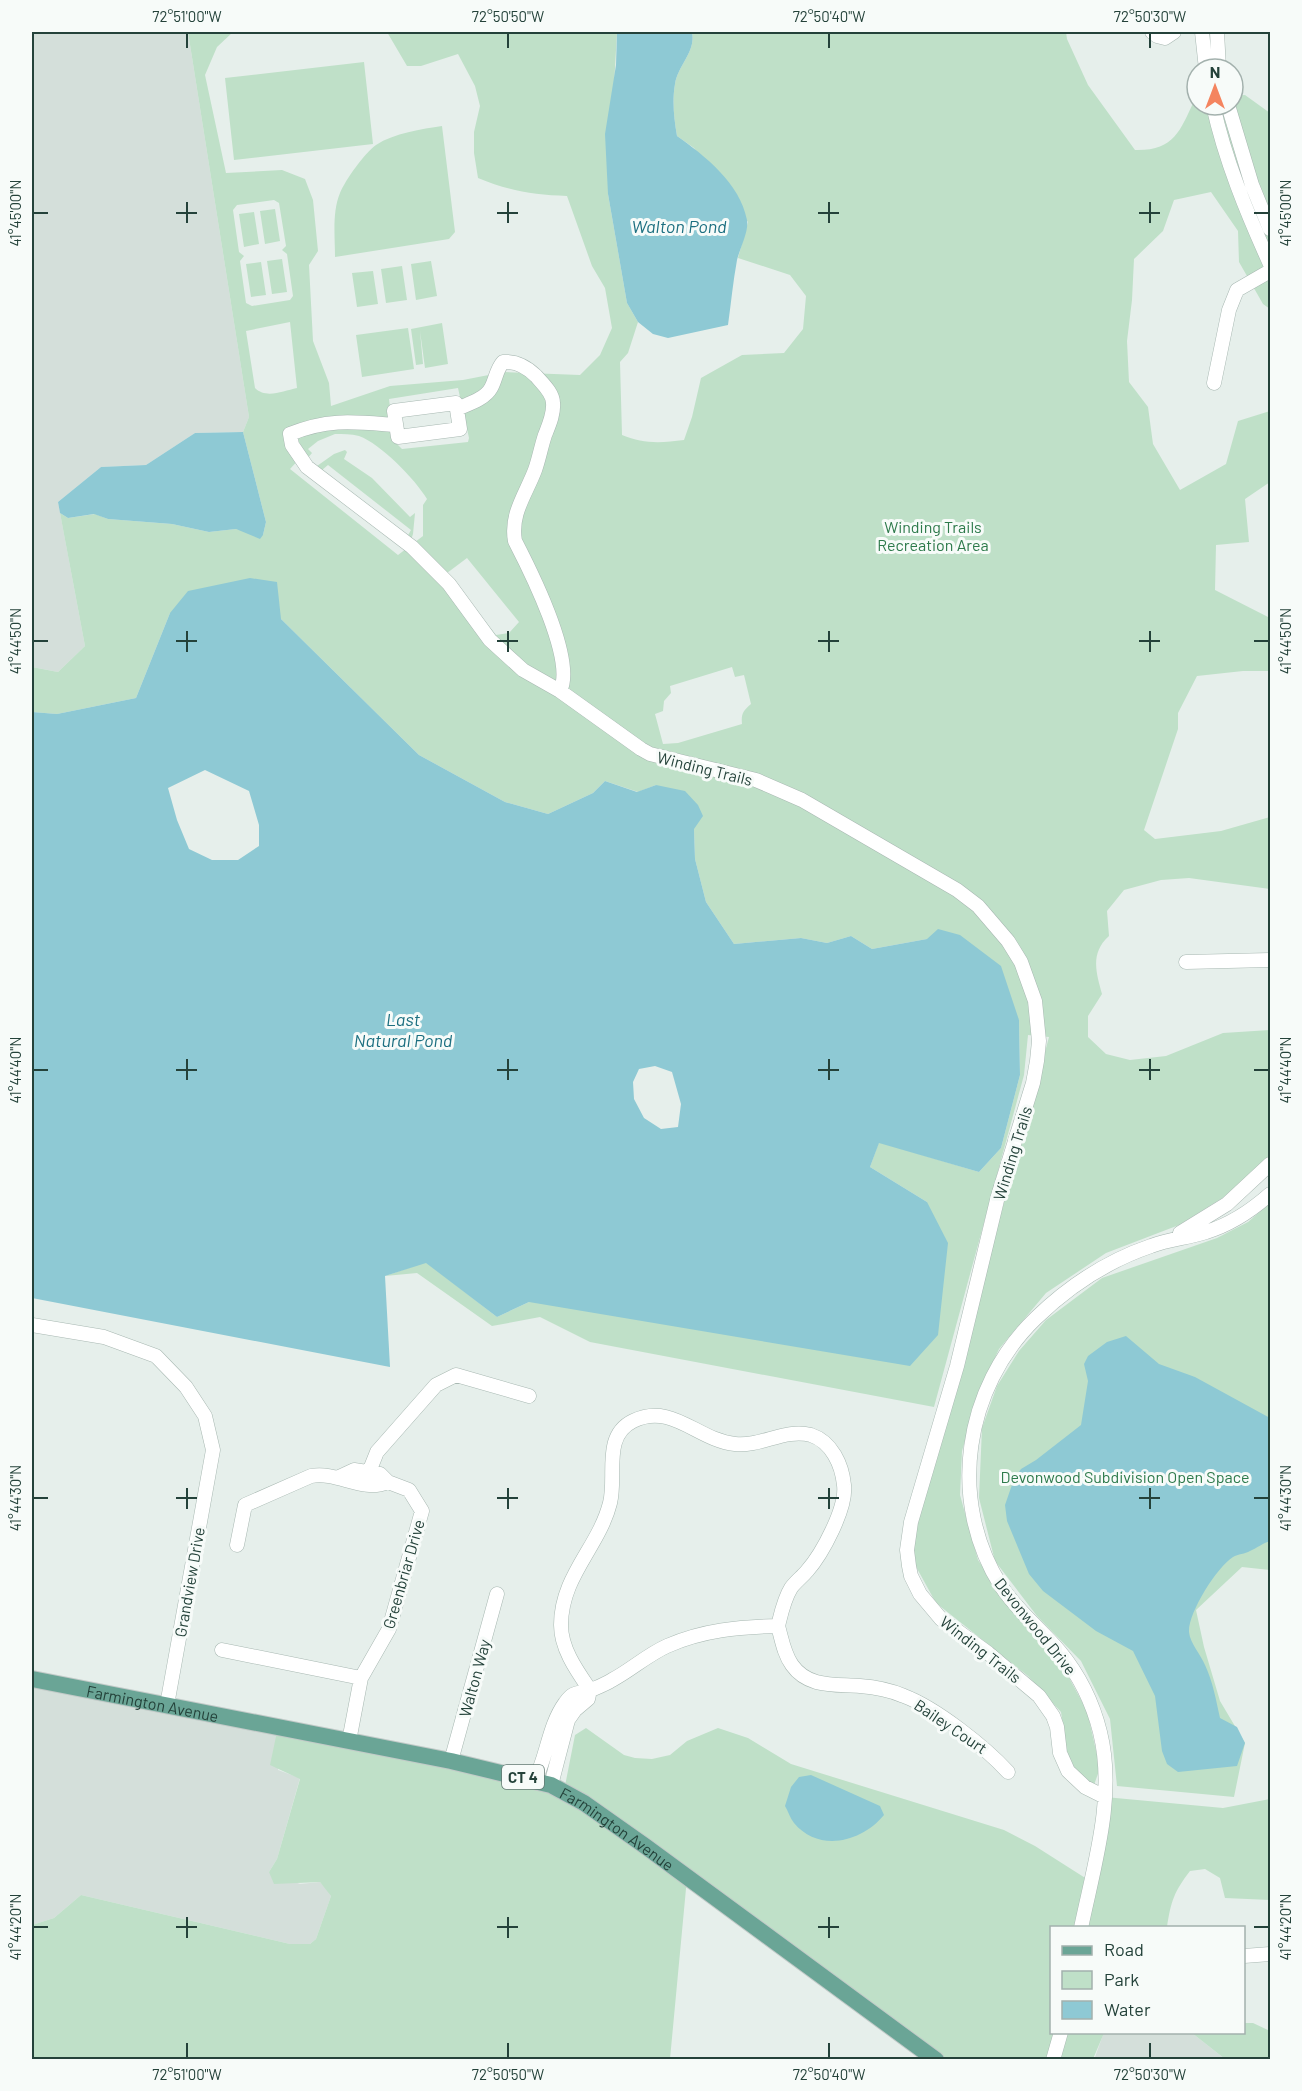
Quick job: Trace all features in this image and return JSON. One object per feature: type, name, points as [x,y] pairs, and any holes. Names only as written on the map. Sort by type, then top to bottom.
[{"type":"main road","name":"Farmington Avenue","points":[[32,1679],[451,1761],[543,1783],[584,1803],[619,1827],[936,2060]]},
{"type":"street","points":[[1152,32],[1165,38],[1174,32]]},
{"type":"street","points":[[1203,32],[1205,57]]},
{"type":"street","points":[[1217,32],[1218,57]]},
{"type":"street","points":[[1217,117],[1247,212],[1270,264]]},
{"type":"street","points":[[1232,117],[1252,185],[1270,229]]},
{"type":"street","points":[[1214,383],[1229,310],[1237,290],[1270,271]]},
{"type":"street","points":[[396,425],[394,411],[456,403],[457,409],[481,398],[490,391],[497,370],[503,362],[517,362],[545,386],[554,404],[552,416],[535,469],[514,516],[513,530],[514,540],[552,624],[564,681],[560,691]]},
{"type":"street","name":"Winding Trails","points":[[457,409],[460,429],[398,437],[396,425],[339,421],[306,427],[290,434],[292,445],[308,467],[412,547],[449,584],[490,640],[524,670],[560,691],[640,749],[656,756],[740,775],[781,790],[944,881],[978,906],[1008,941],[1021,962],[1029,980],[1038,1020],[1039,1041],[1033,1083],[998,1196],[957,1366],[911,1522],[907,1550],[911,1576],[920,1594],[941,1619],[988,1653],[1039,1696],[1053,1716],[1057,1727],[1060,1753],[1068,1771],[1085,1787],[1105,1797]]},
{"type":"street","points":[[1186,962],[1270,960]]},
{"type":"street","name":"Devonwood Drive","points":[[1171,1239],[1227,1204],[1270,1164]]},
{"type":"street","name":"Devonwood Drive","points":[[1081,1926],[1105,1797],[1105,1761],[1100,1731],[1083,1686],[1060,1652],[1011,1601],[1000,1585],[981,1546],[971,1513],[968,1485],[969,1458],[975,1425],[984,1397],[1007,1353],[1035,1319],[1096,1270],[1122,1256],[1171,1239],[1205,1232],[1228,1224],[1270,1194]]},
{"type":"street","name":"Grandview Drive","points":[[32,1325],[104,1336],[156,1356],[186,1387],[205,1416],[213,1450],[167,1705]]},
{"type":"street","points":[[339,1477],[354,1470],[369,1472],[377,1452],[436,1384],[456,1375],[529,1396]]},
{"type":"street","points":[[543,1783],[542,1766],[558,1716],[565,1702],[577,1691],[590,1690],[613,1680],[666,1646],[684,1640],[719,1629],[778,1626],[791,1588],[808,1571],[824,1549],[837,1520],[845,1488],[840,1465],[829,1446],[812,1436],[793,1433],[753,1444],[734,1444],[711,1438],[666,1416],[650,1414],[620,1429],[613,1448],[610,1503],[601,1526],[571,1578],[564,1602],[561,1625],[563,1643],[577,1671],[590,1690]]},
{"type":"street","name":"Greenbriar Drive","points":[[349,1741],[361,1678],[389,1629],[422,1511],[409,1490],[388,1482],[380,1474],[369,1472]]},
{"type":"street","points":[[237,1545],[245,1505],[311,1476],[320,1474],[339,1477],[364,1485],[388,1482]]},
{"type":"street","name":"Walton Way","points":[[451,1761],[497,1594]]},
{"type":"street","name":"Bailey Court","points":[[778,1626],[784,1649],[792,1666],[810,1681],[826,1685],[883,1689],[906,1696],[926,1706],[992,1754],[1008,1772]]},
{"type":"street","points":[[222,1650],[361,1678]]},
{"type":"street","points":[[1245,1956],[1270,1954]]},
{"type":"street","points":[[1053,2060],[1060,2034]]},
{"type":"shaded area","points":[[32,32],[188,32],[249,417],[243,432],[195,433],[146,465],[101,467],[58,502],[85,646],[58,672],[32,667]]},
{"type":"shaded area","points":[[32,1679],[278,1727],[278,1770],[300,1778],[277,1859],[269,1872],[300,1884],[320,1882],[326,1888],[331,1896],[316,1939],[310,1944],[290,1944],[81,1895],[54,1918],[32,1925]]},
{"type":"shaded area","points":[[1103,2034],[1193,2034],[1225,2059],[1094,2060]]},
{"type":"green space","name":"Winding Trails Recreation Area","points":[[188,32],[233,32],[217,47],[205,75],[226,173],[282,170],[305,179],[313,200],[318,251],[309,265],[313,341],[329,383],[331,406],[390,386],[463,380],[504,372],[580,375],[600,355],[612,328],[605,288],[592,266],[567,196],[522,192],[478,178],[474,153],[474,132],[480,106],[475,86],[458,54],[421,66],[407,66],[387,32],[617,32],[608,194],[627,303],[638,322],[628,353],[620,362],[622,435],[652,442],[684,440],[701,378],[742,355],[784,353],[803,329],[806,296],[790,275],[738,258],[748,222],[694,148],[677,136],[674,110],[675,84],[691,46],[692,32],[1066,32],[1088,85],[1135,150],[1159,147],[1167,143],[1174,137],[1186,117],[1245,117],[1245,95],[1270,113],[1270,309],[1263,304],[1239,262],[1238,231],[1211,192],[1174,200],[1163,231],[1134,259],[1127,341],[1129,382],[1148,407],[1153,444],[1180,490],[1226,464],[1238,421],[1270,411],[1270,482],[1245,499],[1249,542],[1216,545],[1215,590],[1270,618],[1270,671],[1243,671],[1197,676],[1178,713],[1178,729],[1144,830],[1155,839],[1221,831],[1270,817],[1270,889],[1189,878],[1161,880],[1124,890],[1107,911],[1109,936],[1099,949],[1096,963],[1102,994],[1088,1016],[1088,1037],[1106,1054],[1130,1060],[1166,1056],[1223,1033],[1270,1030],[1270,1158],[1232,1192],[1179,1225],[1106,1253],[1046,1293],[999,1349],[979,1392],[962,1451],[960,1495],[978,1560],[1015,1615],[1060,1661],[1087,1711],[1100,1768],[1094,1785],[1076,1774],[1068,1759],[1061,1712],[1028,1676],[936,1603],[914,1563],[911,1545],[1049,1037],[1028,1035],[1024,1075],[934,1407],[590,1342],[540,1317],[492,1326],[417,1273],[385,1276],[426,1262],[497,1317],[529,1302],[927,1202],[870,1167],[879,1142],[979,1172],[1001,1148],[1020,1075],[1019,1020],[927,939],[872,949],[851,936],[827,943],[801,938],[734,944],[706,902],[695,859],[694,829],[656,785],[638,792],[605,781],[593,793],[548,814],[505,802],[419,755],[281,619],[170,613],[136,698],[57,714],[32,712],[32,667],[58,672],[85,646],[60,513],[68,518],[95,514],[108,519],[172,524],[209,532],[236,529],[263,535],[266,522],[243,432],[249,417]],"holes":[[[274,200],[279,203],[286,246],[282,250],[287,254],[293,296],[290,300],[252,306],[246,303],[240,261],[244,256],[239,252],[233,210],[237,205]],[[290,322],[297,388],[269,394],[255,388],[246,331]],[[458,388],[468,442],[402,449],[394,441],[389,399]],[[335,434],[356,435],[377,446],[406,472],[427,499],[423,505],[423,536],[398,555],[290,469],[302,456],[307,459],[312,453],[308,449],[318,441]],[[467,558],[519,622],[509,633],[496,635],[447,573]],[[732,667],[735,677],[744,675],[751,704],[743,713],[742,724],[678,743],[663,744],[655,714],[663,711],[664,701],[671,693],[670,686]]]},
{"type":"green space","points":[[364,62],[373,144],[234,160],[225,78]]},
{"type":"green space","points":[[442,126],[455,232],[449,239],[335,257],[337,200],[346,181],[361,160],[376,145],[391,137]]},
{"type":"green space","points":[[275,209],[280,241],[265,244],[260,211]]},
{"type":"green space","points":[[254,212],[259,244],[244,247],[239,214]]},
{"type":"green space","points":[[282,259],[287,292],[272,294],[267,261]]},
{"type":"green space","points":[[431,261],[437,296],[416,300],[411,264]]},
{"type":"green space","points":[[261,262],[266,295],[251,297],[246,264]]},
{"type":"green space","points":[[402,266],[407,300],[386,303],[381,269]]},
{"type":"green space","points":[[373,271],[378,304],[357,307],[352,273]]},
{"type":"green space","points":[[442,323],[448,364],[425,368],[420,331],[423,364],[416,365],[411,329]]},
{"type":"green space","points":[[408,328],[414,369],[362,377],[356,335]]},
{"type":"green space","points":[[345,450],[347,452],[344,459],[372,478],[410,517],[415,513],[411,540],[407,537],[411,530],[328,465],[322,470],[317,466],[334,454]]},
{"type":"green space","name":"Devonwood Subdivision Open Space","points":[[1270,1203],[1270,1570],[1242,1567],[1196,1610],[1220,1701],[1245,1743],[1234,1797],[1117,1786],[1110,1719],[1081,1661],[1037,1616],[995,1561],[979,1498],[982,1428],[997,1386],[1019,1351],[1046,1320],[1102,1278],[1217,1238],[1248,1222]]},
{"type":"green space","points":[[278,1727],[564,1791],[575,1735],[586,1728],[624,1755],[652,1759],[670,1755],[687,1741],[718,1728],[748,1738],[791,1764],[1004,1830],[1035,1846],[1090,1881],[1105,1797],[1223,1808],[1270,1799],[1270,1900],[1225,1898],[1220,1878],[1205,1869],[1190,1871],[1180,1885],[1172,1903],[1167,1926],[1050,1926],[1050,2034],[1104,2034],[1093,2059],[936,2059],[687,1878],[670,2059],[32,2060],[32,1925],[54,1918],[81,1895],[290,1944],[310,1944],[316,1939],[331,1896],[320,1882],[274,1884],[269,1872],[277,1859],[300,1779],[270,1765]]},
{"type":"green space","points":[[1245,2023],[1253,2023],[1270,2031],[1270,2059],[1225,2059],[1193,2034],[1245,2034]]},
{"type":"water","name":"Walton Pond","points":[[617,32],[692,32],[691,46],[675,84],[674,110],[677,136],[699,152],[729,182],[737,194],[747,220],[746,234],[737,260],[728,325],[668,338],[653,334],[638,322],[627,303],[608,194],[605,134],[616,65]]},
{"type":"water","points":[[243,432],[266,522],[260,539],[236,529],[209,532],[172,524],[108,519],[94,514],[68,518],[60,513],[58,502],[101,467],[146,465],[195,433]]},
{"type":"water","name":"Last Natural Pond","points":[[250,578],[277,582],[281,619],[419,755],[505,802],[548,814],[593,793],[605,781],[637,792],[656,785],[685,791],[698,805],[703,816],[694,829],[695,859],[706,902],[734,944],[801,938],[827,943],[851,936],[872,949],[927,939],[938,929],[960,935],[1001,966],[1019,1020],[1020,1075],[1001,1148],[979,1172],[879,1143],[870,1167],[927,1202],[948,1243],[938,1335],[910,1366],[529,1302],[497,1317],[426,1263],[385,1276],[390,1367],[32,1298],[32,712],[57,714],[136,698],[170,613],[188,591]],"holes":[[[205,770],[249,791],[259,825],[259,846],[238,860],[212,860],[189,849],[177,820],[168,788]],[[655,1066],[672,1072],[681,1104],[678,1127],[661,1129],[644,1118],[634,1099],[633,1082],[639,1069]]]},
{"type":"water","points":[[1126,1336],[1159,1364],[1195,1377],[1270,1418],[1270,1541],[1226,1562],[1198,1603],[1189,1632],[1210,1678],[1220,1718],[1237,1727],[1245,1743],[1237,1766],[1178,1772],[1167,1764],[1162,1751],[1155,1696],[1133,1651],[1096,1631],[1043,1591],[1029,1574],[1007,1521],[1005,1505],[1014,1479],[1021,1469],[1081,1425],[1088,1381],[1084,1364],[1088,1356],[1107,1342]]},
{"type":"water","points":[[811,1775],[880,1806],[884,1815],[864,1832],[840,1840],[828,1841],[804,1832],[791,1819],[785,1806],[791,1787],[799,1777]]}]
